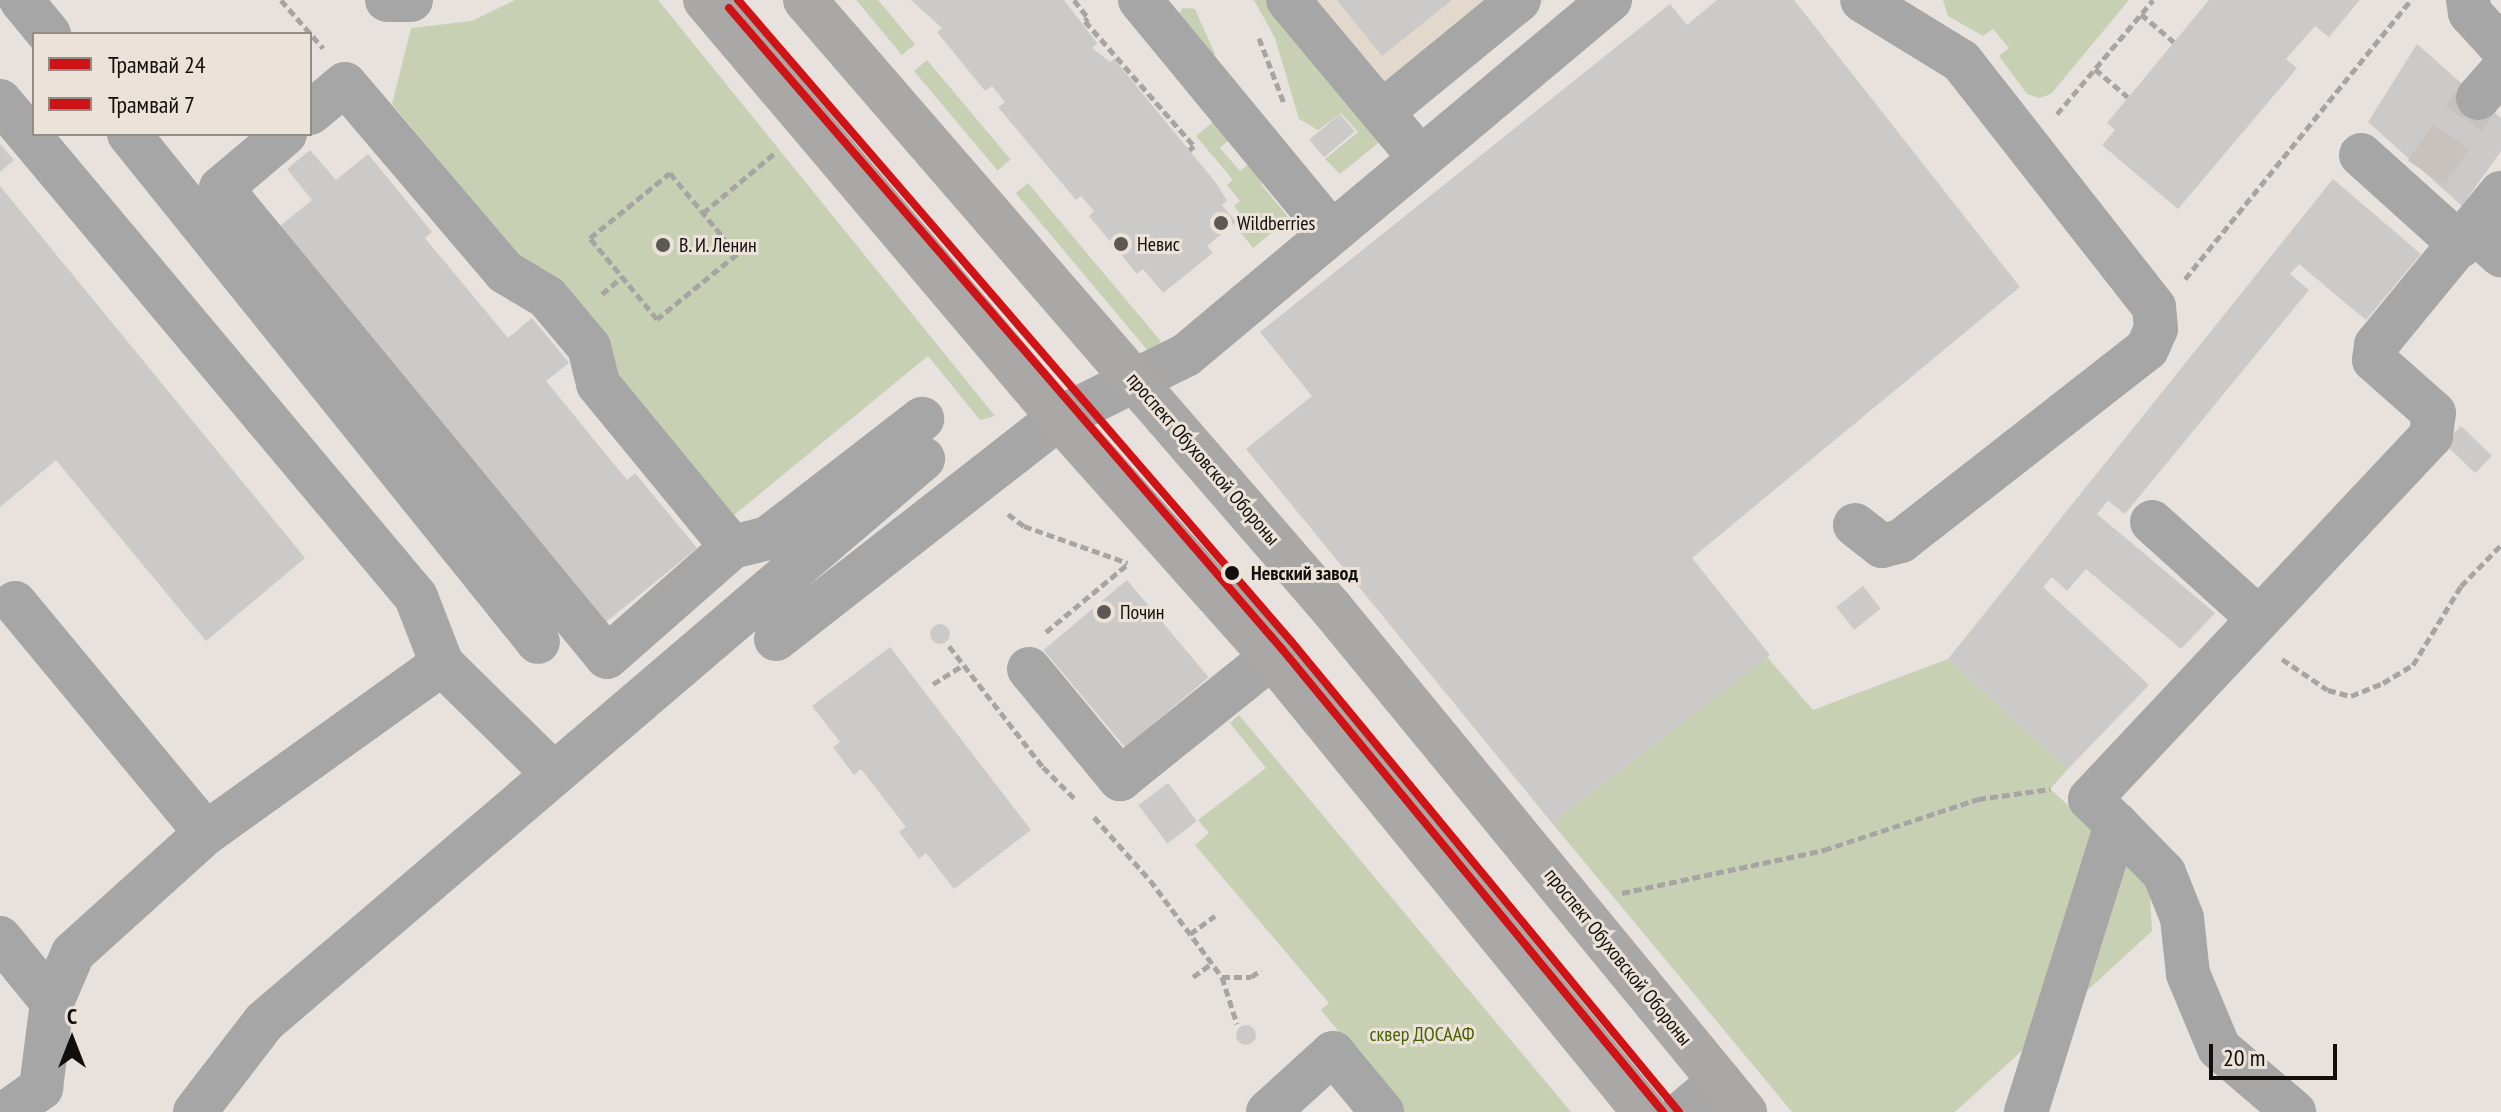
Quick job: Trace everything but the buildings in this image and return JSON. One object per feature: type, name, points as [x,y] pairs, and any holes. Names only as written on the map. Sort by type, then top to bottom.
[{"type":"main road","points":[[705,0],[1059,418],[1272,657],[1644,1112]]},
{"type":"main road","name":"проспект Обуховской Обороны","points":[[805,0],[1332,609],[1732,1097]]},
{"type":"lane","points":[[21,0],[47,32]]},
{"type":"lane","points":[[387,0],[411,0]]},
{"type":"lane","points":[[1140,0],[1331,232]]},
{"type":"lane","points":[[1288,0],[1420,158]]},
{"type":"lane","points":[[1382,112],[1519,0]]},
{"type":"lane","points":[[776,639],[1059,418],[1134,378],[1186,355],[1610,0]]},
{"type":"lane","points":[[1855,525],[1882,546],[1901,541],[2147,349],[2156,329],[2154,307],[1961,61],[1862,0]]},
{"type":"lane","points":[[2468,0],[2470,13],[2501,47]]},
{"type":"lane","points":[[312,111],[345,84],[505,272],[547,297],[589,347],[598,384],[732,547]]},
{"type":"lane","points":[[0,101],[416,597],[442,664],[554,774]]},
{"type":"lane","points":[[131,136],[538,642]]},
{"type":"lane","points":[[283,136],[221,188],[607,657],[732,547],[768,538],[922,419],[923,459]]},
{"type":"lane","points":[[2361,155],[2417,185],[2478,243]]},
{"type":"lane","points":[[2026,1112],[2103,812],[2247,628],[2431,436],[2434,413],[2374,360],[2376,345],[2478,243],[2501,193]]},
{"type":"lane","points":[[923,459],[971,486]]},
{"type":"lane","points":[[195,1112],[264,1022],[923,459]]},
{"type":"lane","points":[[2152,522],[2247,628]]},
{"type":"lane","points":[[15,603],[206,833]]},
{"type":"lane","points":[[1036,652],[1118,791],[1272,657]]},
{"type":"lane","points":[[7,1112],[41,1088],[52,1002],[73,953],[206,833],[442,664]]},
{"type":"lane","points":[[2103,812],[2164,873],[2182,918],[2188,974],[2219,1048],[2294,1112]]},
{"type":"lane","points":[[0,938],[52,1002]]},
{"type":"lane","points":[[1268,1112],[1333,1053],[1382,1112]]},
{"type":"lane","points":[[1683,1112],[1732,1097]]},
{"type":"path","points":[[281,0],[309,32]]},
{"type":"path","points":[[1074,0],[1088,18],[1085,21],[1194,146],[1189,150]]},
{"type":"path","points":[[2046,127],[2153,0]]},
{"type":"path","points":[[2154,307],[2176,289],[2411,0]]},
{"type":"path","points":[[2141,14],[2174,42]]},
{"type":"path","points":[[1256,29],[1277,84]]},
{"type":"path","points":[[312,35],[345,84]]},
{"type":"path","points":[[2095,69],[2128,97]]},
{"type":"path","points":[[703,213],[786,143]]},
{"type":"path","points":[[670,173],[703,213],[737,254],[657,319],[590,238],[670,173]]},
{"type":"path","points":[[971,486],[1024,526],[1129,563],[1036,652]]},
{"type":"path","points":[[2247,628],[2268,649],[2328,690],[2351,696],[2413,665],[2461,586],[2501,545]]},
{"type":"path","points":[[949,646],[1043,767],[1150,880],[1222,977],[1237,1024]]},
{"type":"path","points":[[933,684],[963,665]]},
{"type":"path","points":[[1623,893],[1824,850],[1978,799],[2042,786],[2103,812]]},
{"type":"path","points":[[1190,934],[1215,916]]},
{"type":"path","points":[[1193,977],[1212,963]]},
{"type":"path","points":[[1222,977],[1251,977],[1261,970]]},
{"type":"shaded area","points":[[1267,0],[1546,0],[1382,140]]},
{"type":"green space","points":[[515,0],[658,0],[995,416],[980,420],[928,356],[734,515],[392,104],[411,28],[472,21]]},
{"type":"green space","points":[[856,0],[878,0],[915,44],[902,55]]},
{"type":"green space","points":[[1254,0],[1267,0],[1382,140],[1340,174],[1325,159],[1358,132],[1341,113],[1318,130],[1299,119],[1275,38]]},
{"type":"green space","points":[[1943,0],[2129,0],[2051,94],[2039,98],[2027,94],[1999,56],[2009,48],[1993,29],[1983,36],[1948,16]]},
{"type":"green space","points":[[1183,8],[1195,9],[1215,54],[1209,59],[1175,18]]},
{"type":"green space","points":[[927,60],[1011,160],[998,171],[914,71]]},
{"type":"green space","points":[[1213,122],[1236,134],[1220,148],[1240,171],[1255,159],[1270,177],[1261,184],[1289,218],[1253,248],[1238,229],[1246,222],[1234,206],[1240,201],[1227,185],[1233,180],[1196,136]]},
{"type":"green space","points":[[1028,183],[1161,342],[1149,352],[1016,193]]},
{"type":"green space","points":[[1767,657],[1813,710],[1948,659],[2068,769],[2050,789],[2149,878],[2152,931],[1955,1112],[1792,1112],[1552,823]]},
{"type":"green space","name":"сквер ДОСААФ","points":[[1239,715],[1571,1112],[1404,1112],[1321,1010],[1329,1003],[1195,845],[1209,833],[1198,820],[1266,768],[1230,723]]},
{"type":"tunnel","points":[[2426,173],[2478,98]]},
{"type":"tram line","name":"24","points":[[738,0],[1291,641],[1679,1112]]},
{"type":"tram line","name":"7","points":[[729,8],[1282,649],[1663,1112]]},
{"type":"place","name":"Wildberries","points":[[1221,223]]},
{"type":"place","name":"Невис","points":[[1121,244]]},
{"type":"place","name":"В. И. Ленин","points":[[663,245]]},
{"type":"place","name":"Невский завод","points":[[1232,573]]},
{"type":"place","name":"Почин","points":[[1104,612]]}]
